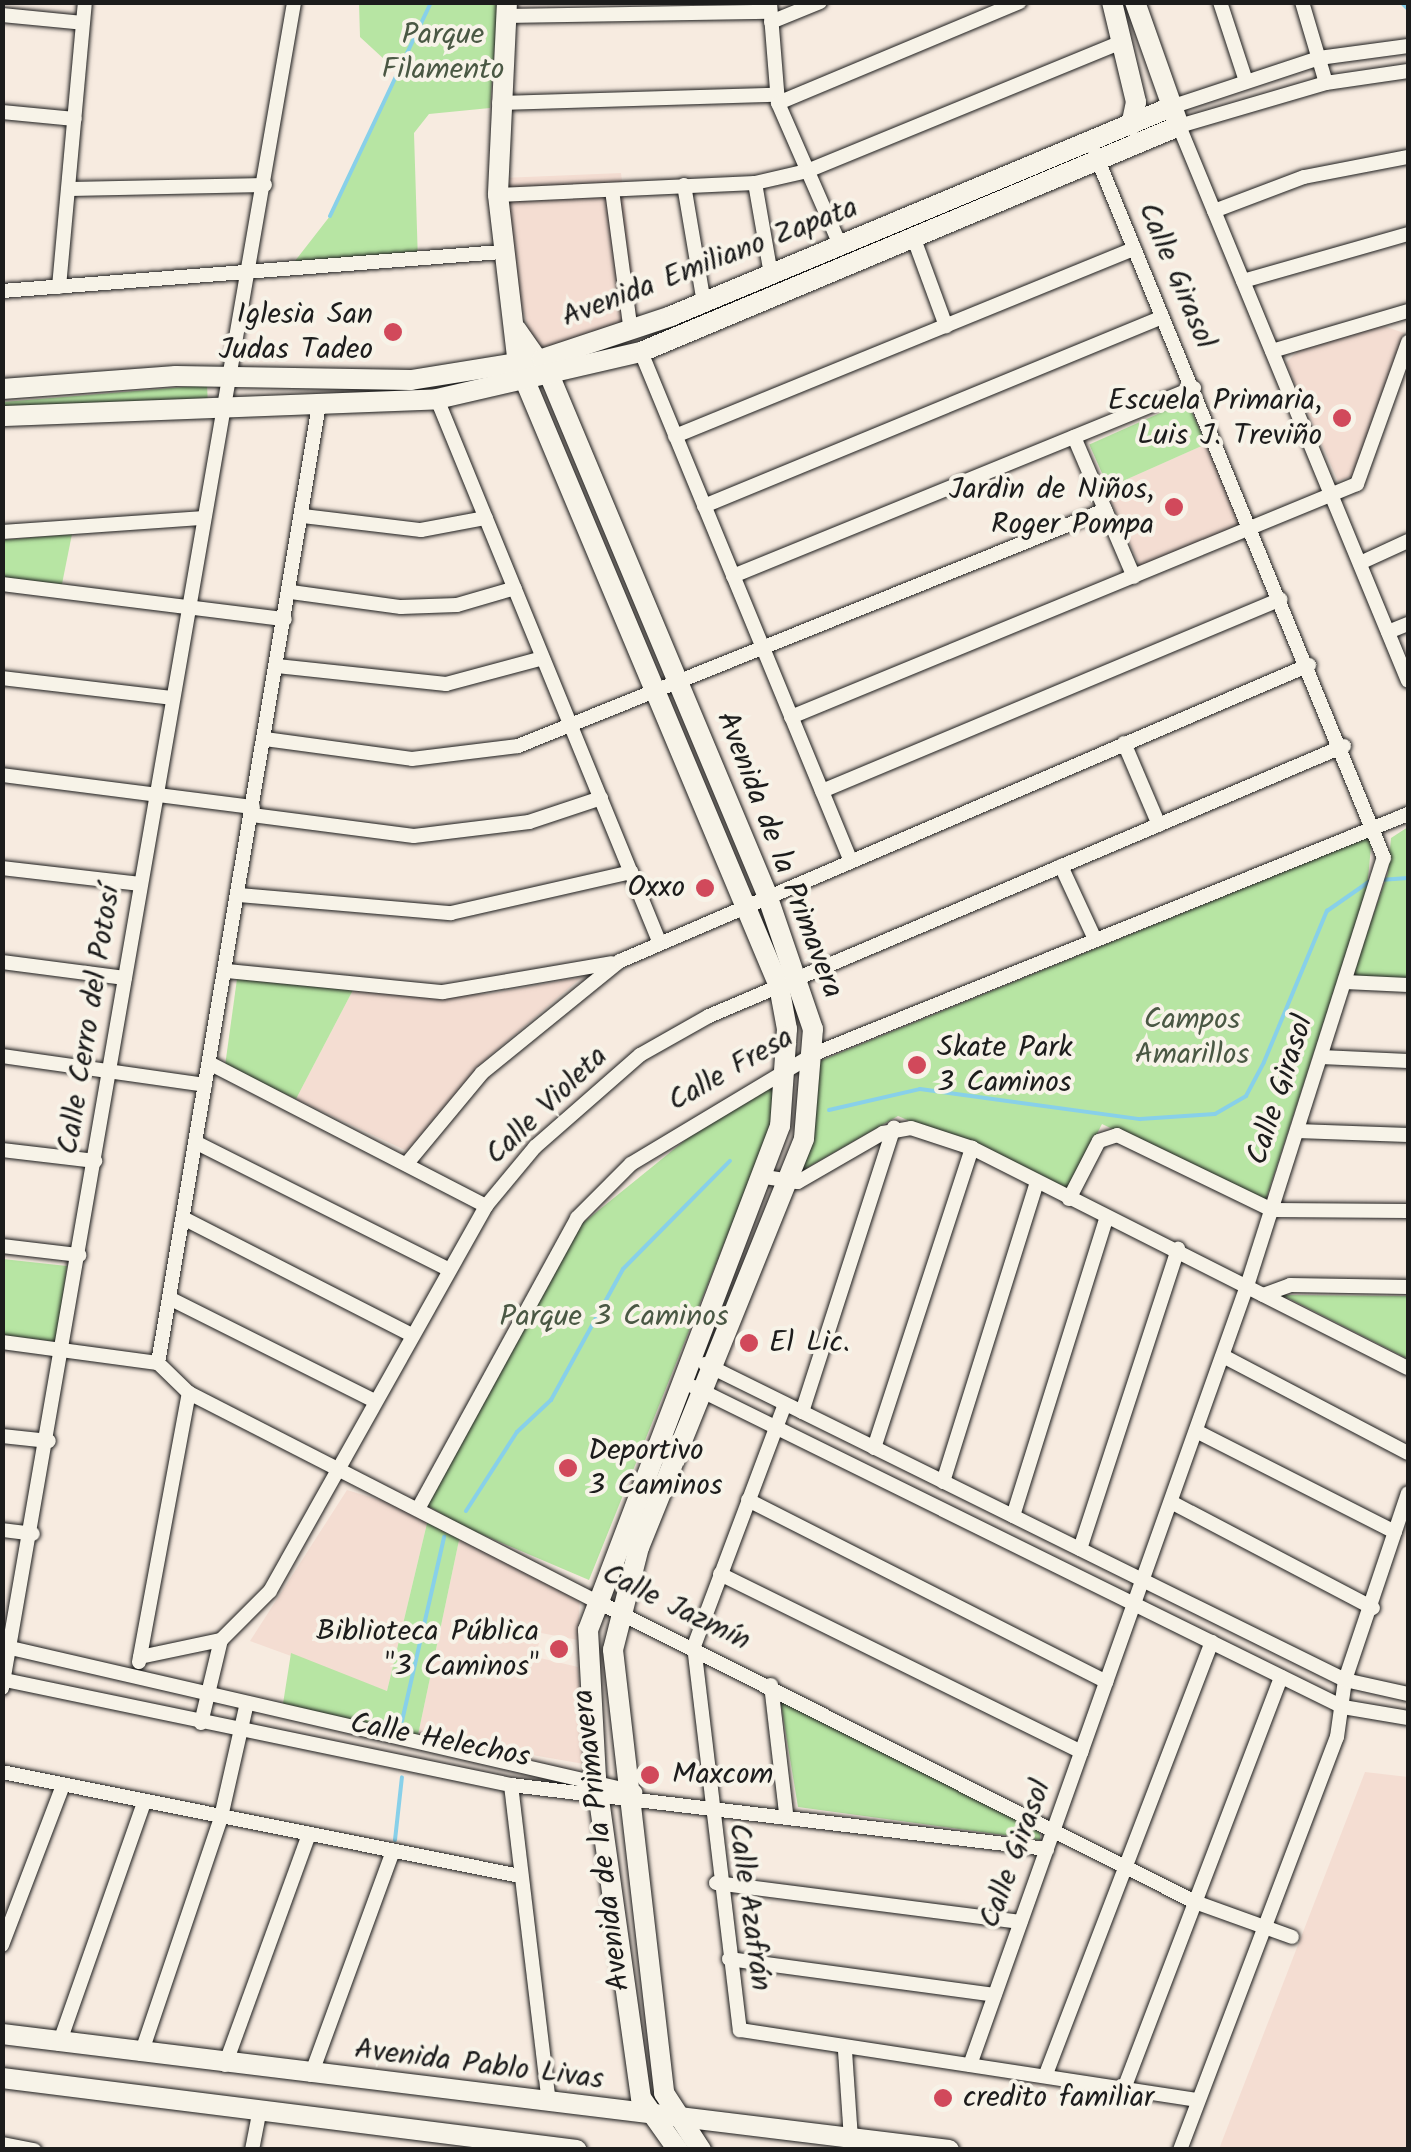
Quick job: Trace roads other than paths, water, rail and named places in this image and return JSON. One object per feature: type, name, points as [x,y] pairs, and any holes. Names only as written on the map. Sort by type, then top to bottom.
[{"type":"street","points":[[58,288],[85,2]]},
{"type":"street","name":"Calle Cerro del Potosí","points":[[4,1684],[8,1647],[34,1534],[220,401],[252,272],[294,2]]},
{"type":"street","points":[[506,9],[770,12],[820,2]]},
{"type":"street","points":[[498,103],[777,99],[1020,2]]},
{"type":"street","points":[[1112,2],[1136,102],[1131,125]]},
{"type":"street","points":[[1135,2],[1175,116],[1408,681]]},
{"type":"street","points":[[1220,2],[1246,78]]},
{"type":"street","points":[[1302,2],[1326,83]]},
{"type":"street","name":"Avenida de la Primavera","points":[[506,9],[498,103],[498,196],[501,252],[521,374],[779,986],[789,1066],[759,1176],[596,1601],[586,1672],[598,1787],[650,2117]]},
{"type":"street","points":[[770,12],[777,99],[840,245]]},
{"type":"street","points":[[2,15],[82,23]]},
{"type":"street","points":[[498,196],[755,183],[807,171],[1121,42]]},
{"type":"street","name":"Avenida Emiliano Zapata","points":[[2,389],[226,377],[369,382],[521,374],[552,379],[641,352],[914,239],[1175,116],[1246,78],[1319,58],[1408,46]]},
{"type":"street","name":"Avenida Emiliano Zapata","points":[[2,416],[220,401],[319,404],[437,398],[521,374],[542,358],[631,332],[840,245],[1095,154],[1131,125],[1326,83],[1408,72]]},
{"type":"street","points":[[2,112],[75,119]]},
{"type":"street","name":"Calle Girasol","points":[[970,2066],[1248,1286],[1384,858],[1378,826],[1095,154]]},
{"type":"street","points":[[1214,211],[1304,177],[1408,157]]},
{"type":"street","points":[[755,183],[771,275]]},
{"type":"street","points":[[70,189],[265,185]]},
{"type":"street","points":[[684,186],[704,303]]},
{"type":"street","points":[[612,190],[631,332]]},
{"type":"street","points":[[1243,281],[1408,234]]},
{"type":"street","points":[[914,239],[946,326]]},
{"type":"street","points":[[675,436],[1134,249]]},
{"type":"street","points":[[2,291],[501,252]]},
{"type":"street","points":[[1272,351],[1408,311]]},
{"type":"street","points":[[704,506],[1162,316]]},
{"type":"street","name":"Avenida de la Primavera","points":[[516,329],[542,358],[552,379],[766,892],[800,977],[814,1054],[804,1139],[782,1184],[618,1611],[612,1694],[630,1793],[664,2093],[701,2150]]},
{"type":"street","points":[[792,717],[1332,496],[1367,472],[1408,342]]},
{"type":"street","points":[[641,352],[850,859]]},
{"type":"street","points":[[733,576],[1194,388]]},
{"type":"street","points":[[437,398],[660,940]]},
{"type":"street","points":[[2,1342],[158,1363],[291,592],[319,404]]},
{"type":"street","points":[[1074,437],[1134,577]]},
{"type":"street","points":[[265,740],[436,758],[572,726],[1105,510]]},
{"type":"street","points":[[303,516],[421,530],[486,518]]},
{"type":"street","points":[[2,532],[200,518]]},
{"type":"street","points":[[1360,564],[1408,541]]},
{"type":"street","points":[[2,584],[285,618]]},
{"type":"street","points":[[291,592],[401,607],[456,605],[514,588]]},
{"type":"street","points":[[822,791],[1280,598]]},
{"type":"street","points":[[1388,632],[1408,624]]},
{"type":"street","points":[[277,666],[446,684],[544,658]]},
{"type":"street","points":[[409,1161],[482,1073],[620,961],[766,892],[1308,666]]},
{"type":"street","points":[[2,678],[171,698]]},
{"type":"street","points":[[1124,743],[1159,825]]},
{"type":"street","name":"Calle Violeta","points":[[201,1723],[221,1640],[270,1591],[486,1206],[535,1147],[640,1056],[779,986],[1344,746]]},
{"type":"street","points":[[2,775],[155,793],[414,836],[499,828],[601,798]]},
{"type":"street","name":"Calle Fresa","points":[[418,1509],[586,1206],[631,1164],[814,1054],[1094,937],[1408,814]]},
{"type":"street","points":[[1060,866],[1094,937]]},
{"type":"street","points":[[2,868],[140,884]]},
{"type":"street","points":[[239,896],[452,913],[631,872]]},
{"type":"street","points":[[227,971],[476,991],[620,961]]},
{"type":"street","points":[[2,962],[125,978]]},
{"type":"street","points":[[1345,982],[1408,986]]},
{"type":"street","points":[[2,1056],[206,1085]]},
{"type":"street","points":[[1321,1057],[1408,1061]]},
{"type":"street","points":[[209,1064],[409,1161],[486,1206]]},
{"type":"street","points":[[802,1412],[894,1128]]},
{"type":"street","points":[[759,1176],[782,1184],[807,1179],[894,1128],[972,1148],[1036,1186],[1178,1248],[1408,1368]]},
{"type":"street","points":[[1297,1131],[1408,1136]]},
{"type":"street","points":[[1069,1200],[1099,1142],[1117,1136],[1272,1210],[1408,1211]]},
{"type":"street","points":[[196,1142],[449,1270]]},
{"type":"street","points":[[874,1448],[972,1148]]},
{"type":"street","points":[[2,1150],[95,1161]]},
{"type":"street","points":[[943,1482],[1036,1186]]},
{"type":"street","points":[[182,1218],[412,1335]]},
{"type":"street","points":[[1013,1516],[1106,1219]]},
{"type":"street","points":[[2,1246],[79,1255]]},
{"type":"street","points":[[1080,1549],[1178,1248]]},
{"type":"street","points":[[1263,1295],[1290,1285],[1408,1287]]},
{"type":"street","points":[[169,1298],[375,1401]]},
{"type":"street","points":[[688,1356],[1345,1680],[1408,1694]]},
{"type":"street","points":[[1222,1356],[1408,1453]]},
{"type":"street","name":"Calle Jazmín","points":[[158,1363],[189,1393],[596,1601],[1126,1862],[1195,1902],[1292,1937]]},
{"type":"street","points":[[680,1380],[1343,1707],[1408,1718]]},
{"type":"street","points":[[139,1665],[189,1393]]},
{"type":"street","name":"Calle Azafrán","points":[[785,1404],[694,1646],[716,1884],[740,2030],[845,2051],[1046,2074],[1198,2100]]},
{"type":"street","points":[[1196,1431],[1395,1532]]},
{"type":"street","points":[[2,1436],[48,1441]]},
{"type":"street","points":[[1180,2150],[1266,1928],[1343,1707],[1345,1680],[1373,1608],[1408,1494]]},
{"type":"street","points":[[748,1500],[1107,1682]]},
{"type":"street","points":[[1171,1502],[1373,1608]]},
{"type":"street","points":[[2,1530],[34,1534]]},
{"type":"street","points":[[720,1574],[1082,1752]]},
{"type":"street","points":[[139,1665],[221,1640]]},
{"type":"street","points":[[1046,2074],[1212,1642]]},
{"type":"street","points":[[8,1647],[139,1665],[247,1703],[598,1787],[1047,1850]]},
{"type":"street","points":[[1126,2086],[1281,1676]]},
{"type":"street","name":"Calle Helechos","points":[[4,1684],[512,1785],[598,1787]]},
{"type":"street","points":[[771,1686],[786,1814]]},
{"type":"street","points":[[141,2054],[221,1817],[247,1703]]},
{"type":"street","points":[[2,1772],[520,1876]]},
{"type":"street","points":[[2,1946],[63,1785]]},
{"type":"street","points":[[512,1785],[549,2103]]},
{"type":"street","points":[[59,2044],[144,1802]]},
{"type":"street","points":[[225,2065],[309,1834]]},
{"type":"street","points":[[312,2075],[393,1851]]},
{"type":"street","points":[[716,1884],[1021,1922]]},
{"type":"street","points":[[729,1959],[995,1995]]},
{"type":"street","name":"Avenida Pablo Livas","points":[[2,2034],[225,2065],[949,2150]]},
{"type":"street","points":[[845,2051],[851,2138]]},
{"type":"street","points":[[2,2078],[518,2146],[577,2150]]},
{"type":"street","points":[[252,2150],[260,2109]]},
{"type":"street","points":[[650,2117],[678,2150]]},
{"type":"street","points":[[2,2144],[34,2150]]},
{"type":"waterway","points":[[330,216],[431,2]]},
{"type":"waterway","points":[[1401,2],[1408,9]]},
{"type":"waterway","points":[[1380,880],[1408,878]]},
{"type":"waterway","points":[[829,1110],[920,1089],[1140,1119],[1215,1114],[1246,1096],[1327,911],[1370,881]]},
{"type":"waterway","points":[[466,1511],[517,1432],[551,1400],[623,1269],[730,1161]]},
{"type":"waterway","points":[[402,1721],[444,1537]]},
{"type":"waterway","points":[[395,1840],[402,1777]]},
{"type":"place","name":"Iglesia San Judas Tadeo","points":[[393,332]]},
{"type":"place","name":"Escuela Primaria, Luis J. Treviño","points":[[1342,418]]},
{"type":"place","name":"Jardin de Niños, Roger Pompa","points":[[1174,507]]},
{"type":"place","name":"Oxxo","points":[[705,888]]},
{"type":"place","name":"Skate Park 3 Caminos","points":[[917,1065]]},
{"type":"place","name":"El Lic.","points":[[749,1343]]},
{"type":"place","name":"Deportivo 3 Caminos","points":[[568,1468]]},
{"type":"place","name":"Biblioteca Pública \"3 Caminos\"","points":[[559,1649]]},
{"type":"place","name":"Maxcom","points":[[650,1775]]},
{"type":"place","name":"credito familiar","points":[[943,2098]]},
{"type":"park label","name":"Parque Filamento","points":[[443,52]]},
{"type":"park label","name":"Campos Amarillos","points":[[1192,1037]]},
{"type":"park label","name":"Parque 3 Caminos","points":[[614,1317]]}]
